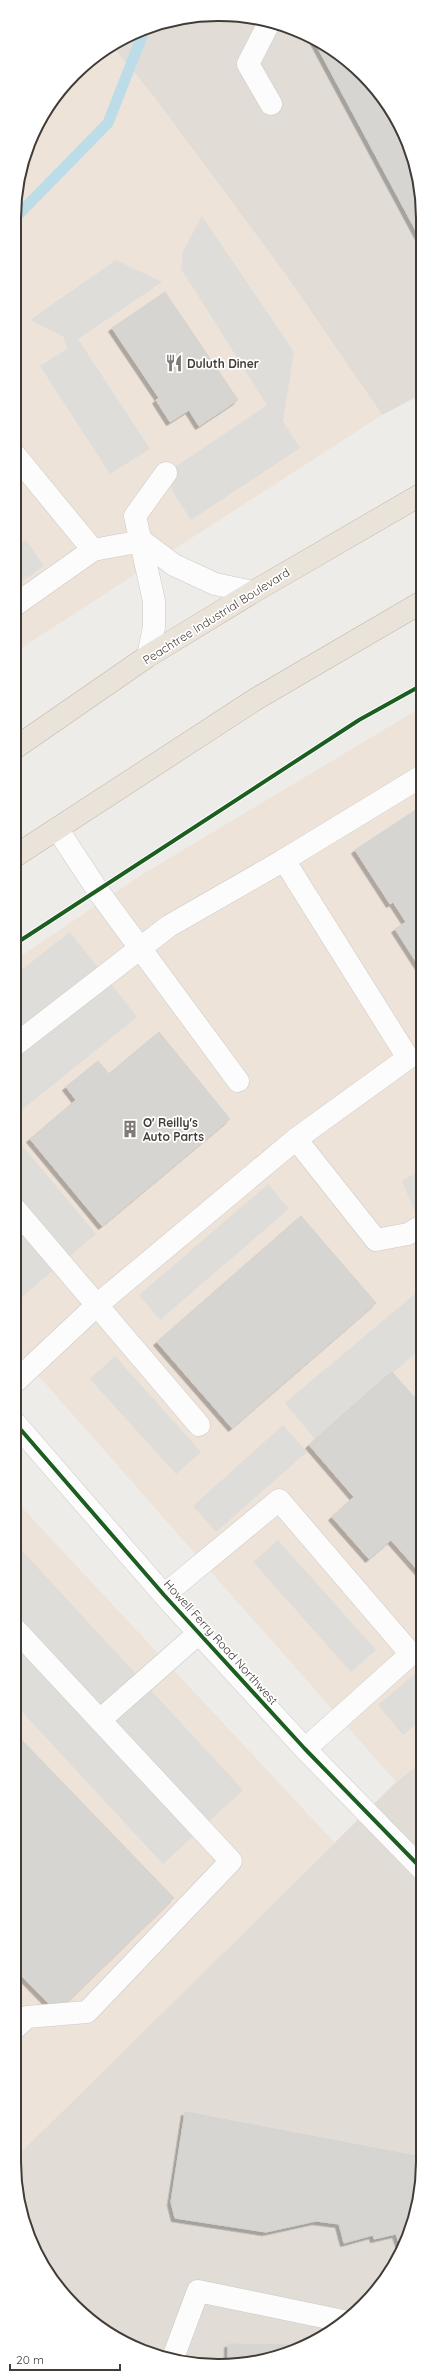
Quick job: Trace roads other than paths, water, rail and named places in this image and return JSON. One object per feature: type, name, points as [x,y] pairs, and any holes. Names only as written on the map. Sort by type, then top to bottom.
[{"type":"highway","name":"Peachtree Industrial Boulevard","points":[[21,744],[148,656],[253,592],[416,497]]},
{"type":"highway","points":[[21,852],[58,830],[256,699],[416,606]]},
{"type":"street","points":[[267,27],[248,64],[271,104]]},
{"type":"street","points":[[21,461],[93,550]]},
{"type":"street","points":[[148,656],[154,628],[154,601],[142,541],[135,516],[166,473]]},
{"type":"street","points":[[21,601],[93,550],[142,541],[174,565],[214,584],[253,592]]},
{"type":"street","points":[[21,1040],[169,926],[284,860],[416,780]]},
{"type":"street","points":[[58,830],[98,891],[238,1081]]},
{"type":"street","points":[[21,1376],[97,1305],[296,1139],[415,1062],[284,860]]},
{"type":"street","points":[[296,1139],[376,1240],[408,1234],[416,1229]]},
{"type":"street","points":[[21,1216],[199,1425]]},
{"type":"street","name":"Howell Ferry Road Northwest","points":[[21,1430],[164,1595],[200,1632],[305,1749],[416,1862]]},
{"type":"street","points":[[164,1595],[279,1500],[411,1654],[305,1749]]},
{"type":"street","points":[[100,1720],[200,1632]]},
{"type":"street","points":[[21,1635],[231,1861],[87,2012],[27,2017],[21,2023]]},
{"type":"street","points":[[175,2354],[198,2291],[337,2320]]},
{"type":"waterway","points":[[21,212],[108,123],[142,36]]},
{"type":"place","name":"Duluth Diner","points":[[174,363]]},
{"type":"place","name":"O' Reilly's Auto Parts","points":[[130,1129]]}]
